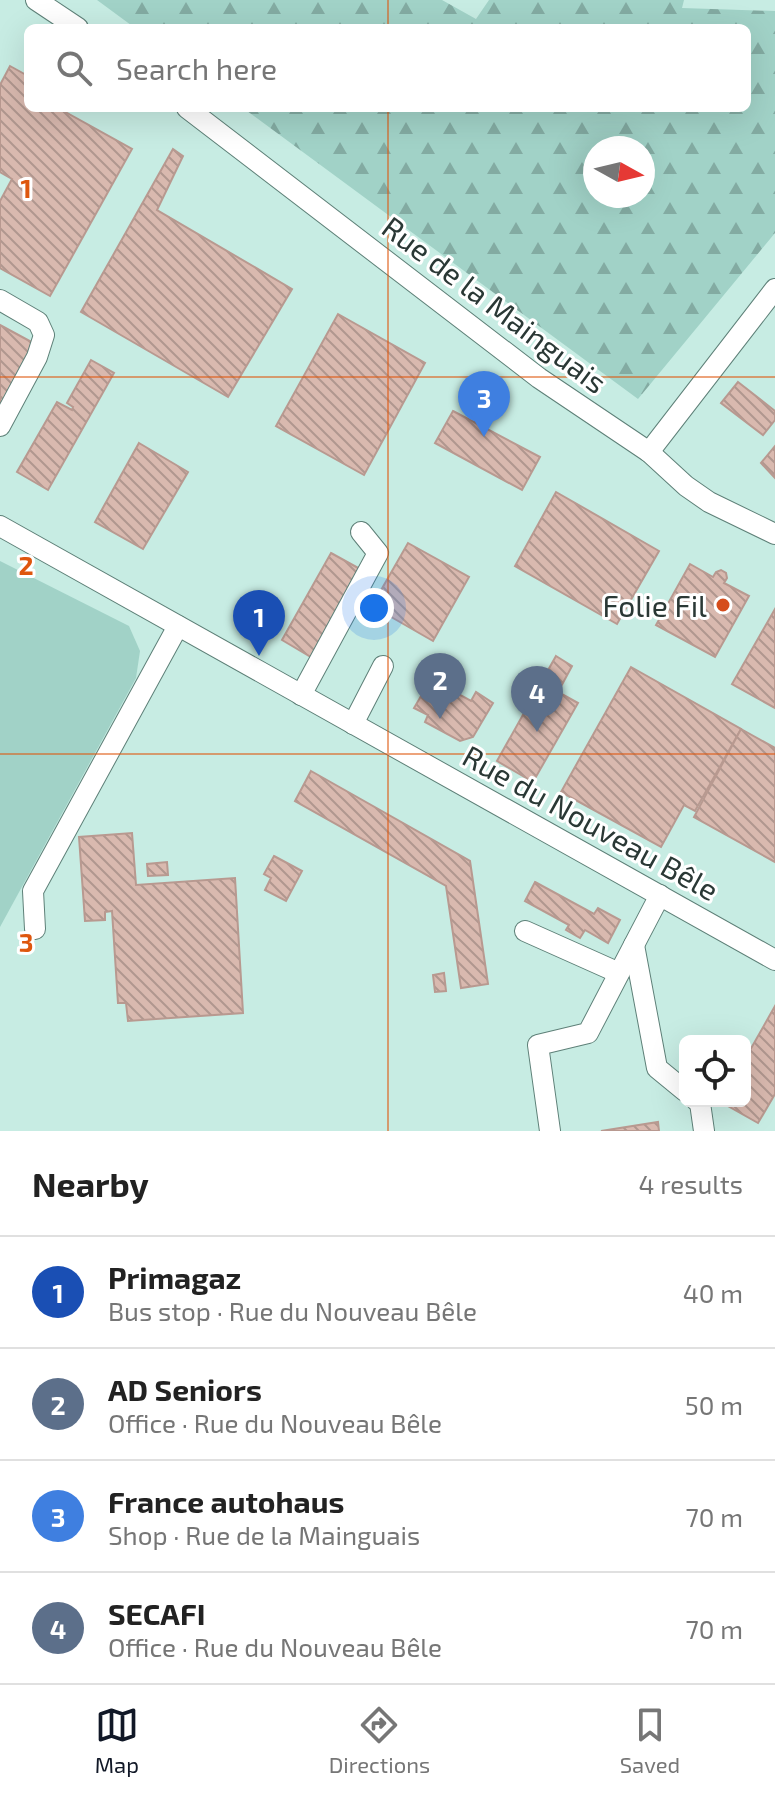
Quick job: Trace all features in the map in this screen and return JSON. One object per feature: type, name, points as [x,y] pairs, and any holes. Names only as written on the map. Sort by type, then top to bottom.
[{"type":"street","points":[[36,0],[72,24]]},
{"type":"street","name":"Rue de la Mainguais","points":[[192,112],[539,378],[649,452],[686,486],[709,502],[775,534]]},
{"type":"street","points":[[649,452],[775,289]]},
{"type":"street","points":[[0,300],[38,322],[44,335],[37,357],[0,426]]},
{"type":"street","name":"Rue du Nouveau Bêle","points":[[0,526],[775,960]]},
{"type":"street","points":[[301,695],[378,553],[361,532]]},
{"type":"street","points":[[35,929],[33,891],[178,626]]},
{"type":"street","points":[[353,724],[383,666]]},
{"type":"street","points":[[550,1131],[538,1045],[588,1033],[660,895]]},
{"type":"street","points":[[525,931],[619,973]]},
{"type":"street","points":[[634,945],[657,1068],[679,1086]]},
{"type":"street","points":[[701,1107],[704,1131]]},
{"type":"green space","points":[[97,0],[442,0],[476,19],[489,0],[684,0],[682,8],[775,11],[775,233],[638,399],[248,112],[751,112],[751,24],[130,24]]},
{"type":"green space","points":[[0,561],[129,626],[140,651],[136,678],[0,927]]},
{"type":"building","points":[[10,66],[24,74],[24,112],[65,112],[132,149],[50,296],[0,268],[0,201],[12,179],[0,172],[0,85]]},
{"type":"building","points":[[173,149],[183,156],[157,210],[292,289],[228,397],[81,312]]},
{"type":"building","points":[[338,314],[425,363],[364,475],[276,426]]},
{"type":"building","points":[[0,325],[37,345],[0,413]]},
{"type":"building","points":[[91,360],[114,373],[48,490],[17,472],[57,402],[72,410],[73,407],[67,403]]},
{"type":"building","points":[[738,382],[775,411],[775,420],[763,435],[721,403]]},
{"type":"building","points":[[453,411],[540,457],[522,490],[435,443]]},
{"type":"building","points":[[139,443],[188,472],[143,549],[95,522]]},
{"type":"building","points":[[775,446],[775,478],[761,463]]},
{"type":"building","points":[[556,492],[659,551],[617,624],[515,566]]},
{"type":"building","points":[[408,543],[469,577],[433,641],[372,606]]},
{"type":"building","points":[[331,553],[360,569],[311,657],[282,640]]},
{"type":"building","points":[[690,564],[713,577],[721,570],[726,573],[724,583],[749,596],[715,657],[656,625]]},
{"type":"building","points":[[775,609],[775,708],[732,684]]},
{"type":"building","points":[[556,656],[572,666],[558,692],[578,703],[533,782],[497,761]]},
{"type":"building","points":[[631,667],[741,729],[695,811],[684,805],[661,847],[561,792]]},
{"type":"building","points":[[431,679],[471,701],[476,692],[493,703],[473,737],[460,741],[425,722],[428,715],[414,708]]},
{"type":"building","points":[[741,729],[775,748],[775,862],[694,817]]},
{"type":"building","points":[[311,771],[470,861],[488,984],[461,988],[446,886],[295,801]]},
{"type":"building","points":[[132,833],[136,885],[235,878],[243,1013],[128,1021],[126,1003],[118,1003],[112,911],[105,912],[105,920],[85,921],[79,837]]},
{"type":"building","points":[[274,856],[302,871],[286,901],[265,890],[271,878],[264,874]]},
{"type":"building","points":[[167,862],[168,875],[148,876],[147,864]]},
{"type":"building","points":[[535,882],[594,914],[598,908],[620,920],[608,943],[585,930],[580,938],[566,930],[569,925],[525,901]]},
{"type":"building","points":[[444,973],[446,991],[435,992],[433,975]]},
{"type":"building","points":[[775,1006],[775,1094],[758,1123],[730,1107],[751,1107],[751,1048]]},
{"type":"building","points":[[658,1122],[659,1131],[601,1131]]},
{"type":"place","name":"France autohaus","points":[[484,437]]},
{"type":"place","name":"Folie Fil","points":[[723,605]]},
{"type":"place","name":"Primagaz","points":[[259,656]]},
{"type":"place","name":"AD Seniors","points":[[440,719]]},
{"type":"place","name":"SECAFI","points":[[537,732]]}]
